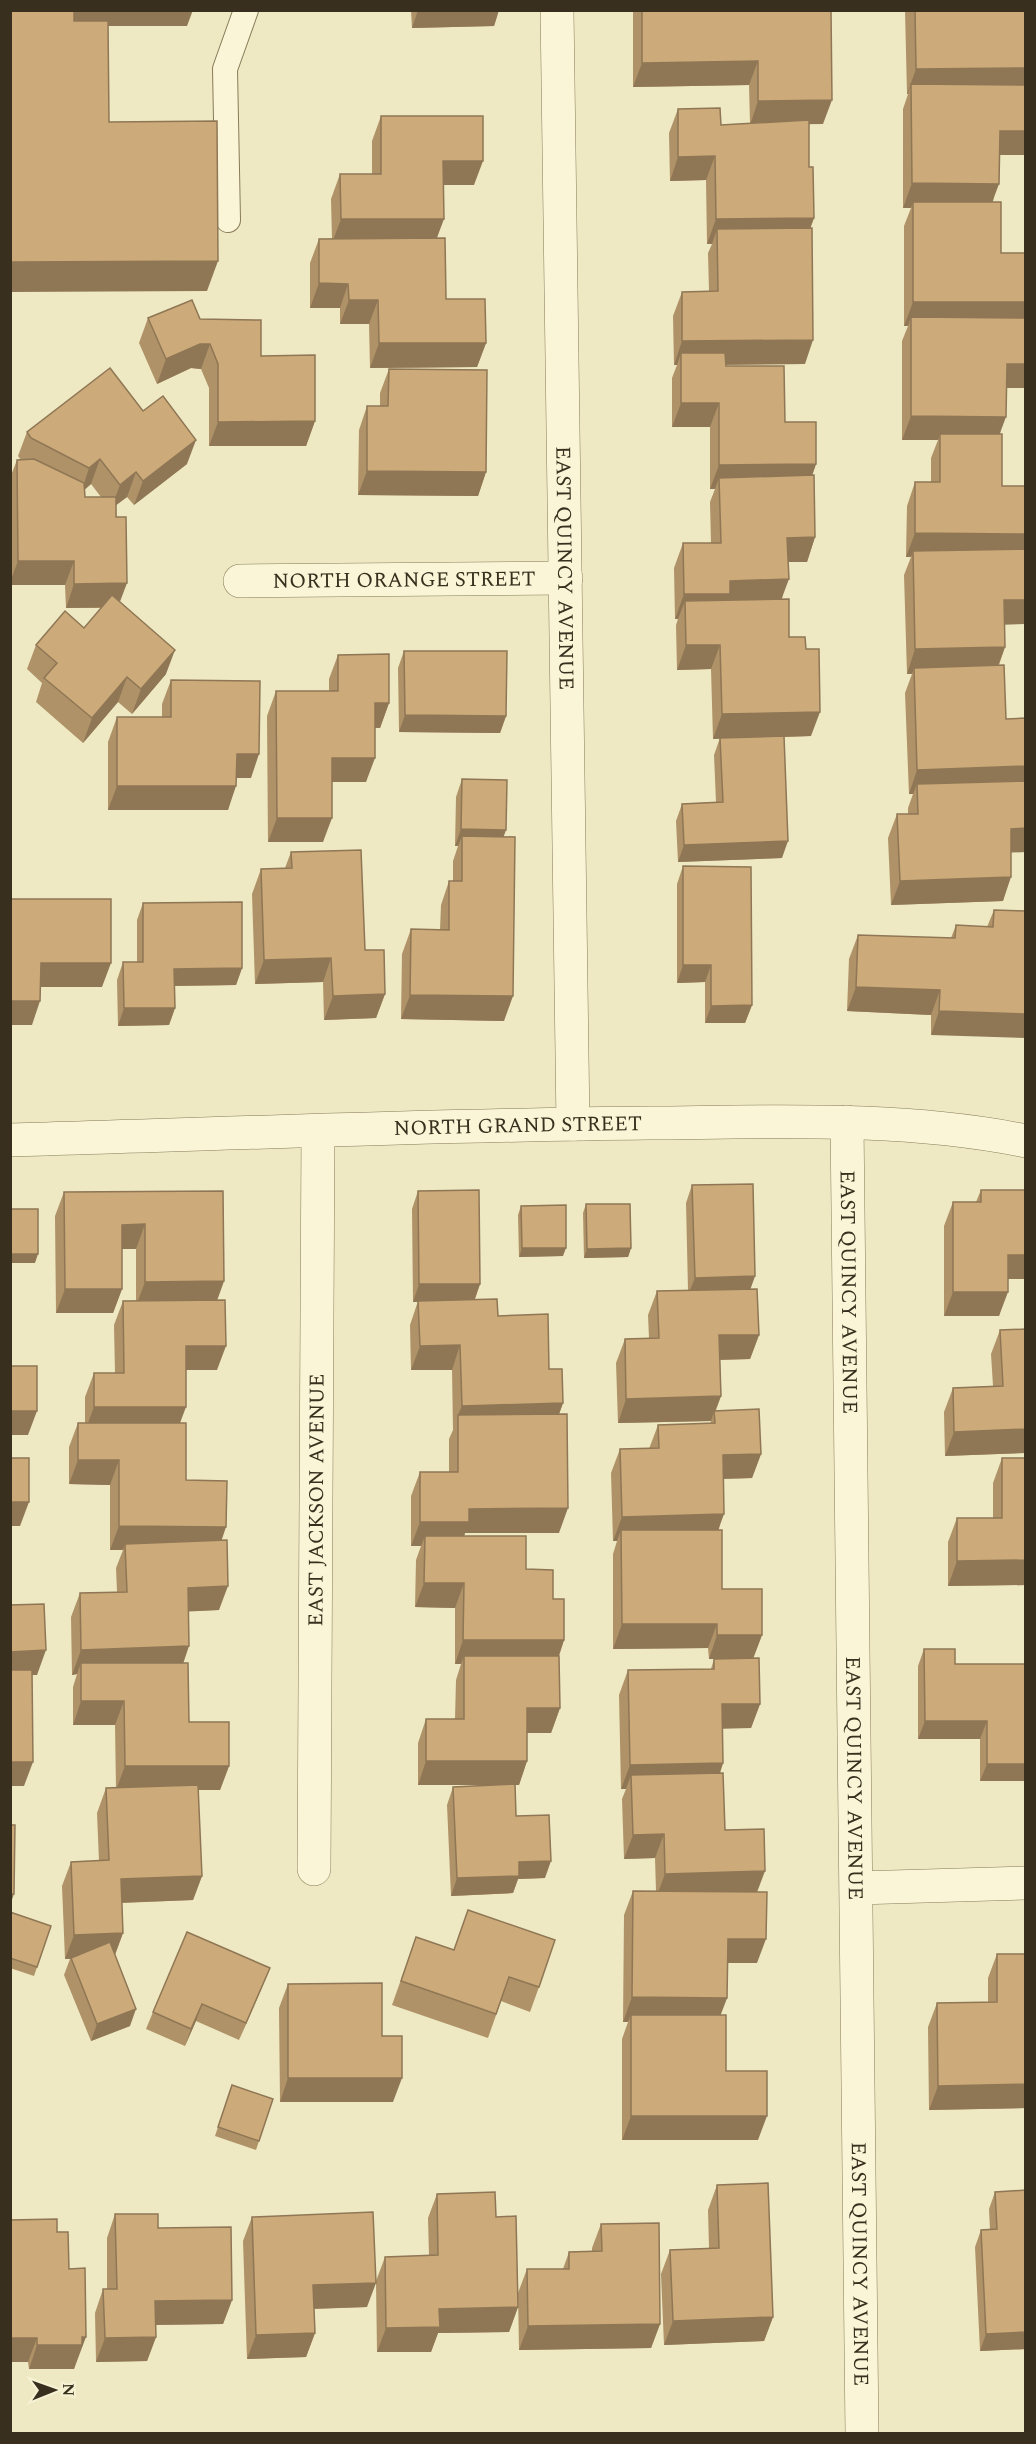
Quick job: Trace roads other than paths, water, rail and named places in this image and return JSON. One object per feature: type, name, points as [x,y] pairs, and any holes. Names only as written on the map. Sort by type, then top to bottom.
[{"type":"street","name":"EAST QUINCY AVENUE","points":[[557,10],[573,1124]]},
{"type":"street","name":"NORTH ORANGE STREET","points":[[240,581],[566,578]]},
{"type":"street","name":"EAST QUINCY AVENUE","points":[[847,1122],[862,2433]]},
{"type":"street","name":"NORTH GRAND STREET","points":[[10,1140],[573,1124],[847,1122],[976,1131],[1026,1141]]},
{"type":"street","name":"EAST JACKSON AVENUE","points":[[314,1869],[318,1131]]},
{"type":"street","points":[[857,1888],[1026,1882]]},
{"type":"lane","points":[[228,220],[225,69],[246,10]]}]
